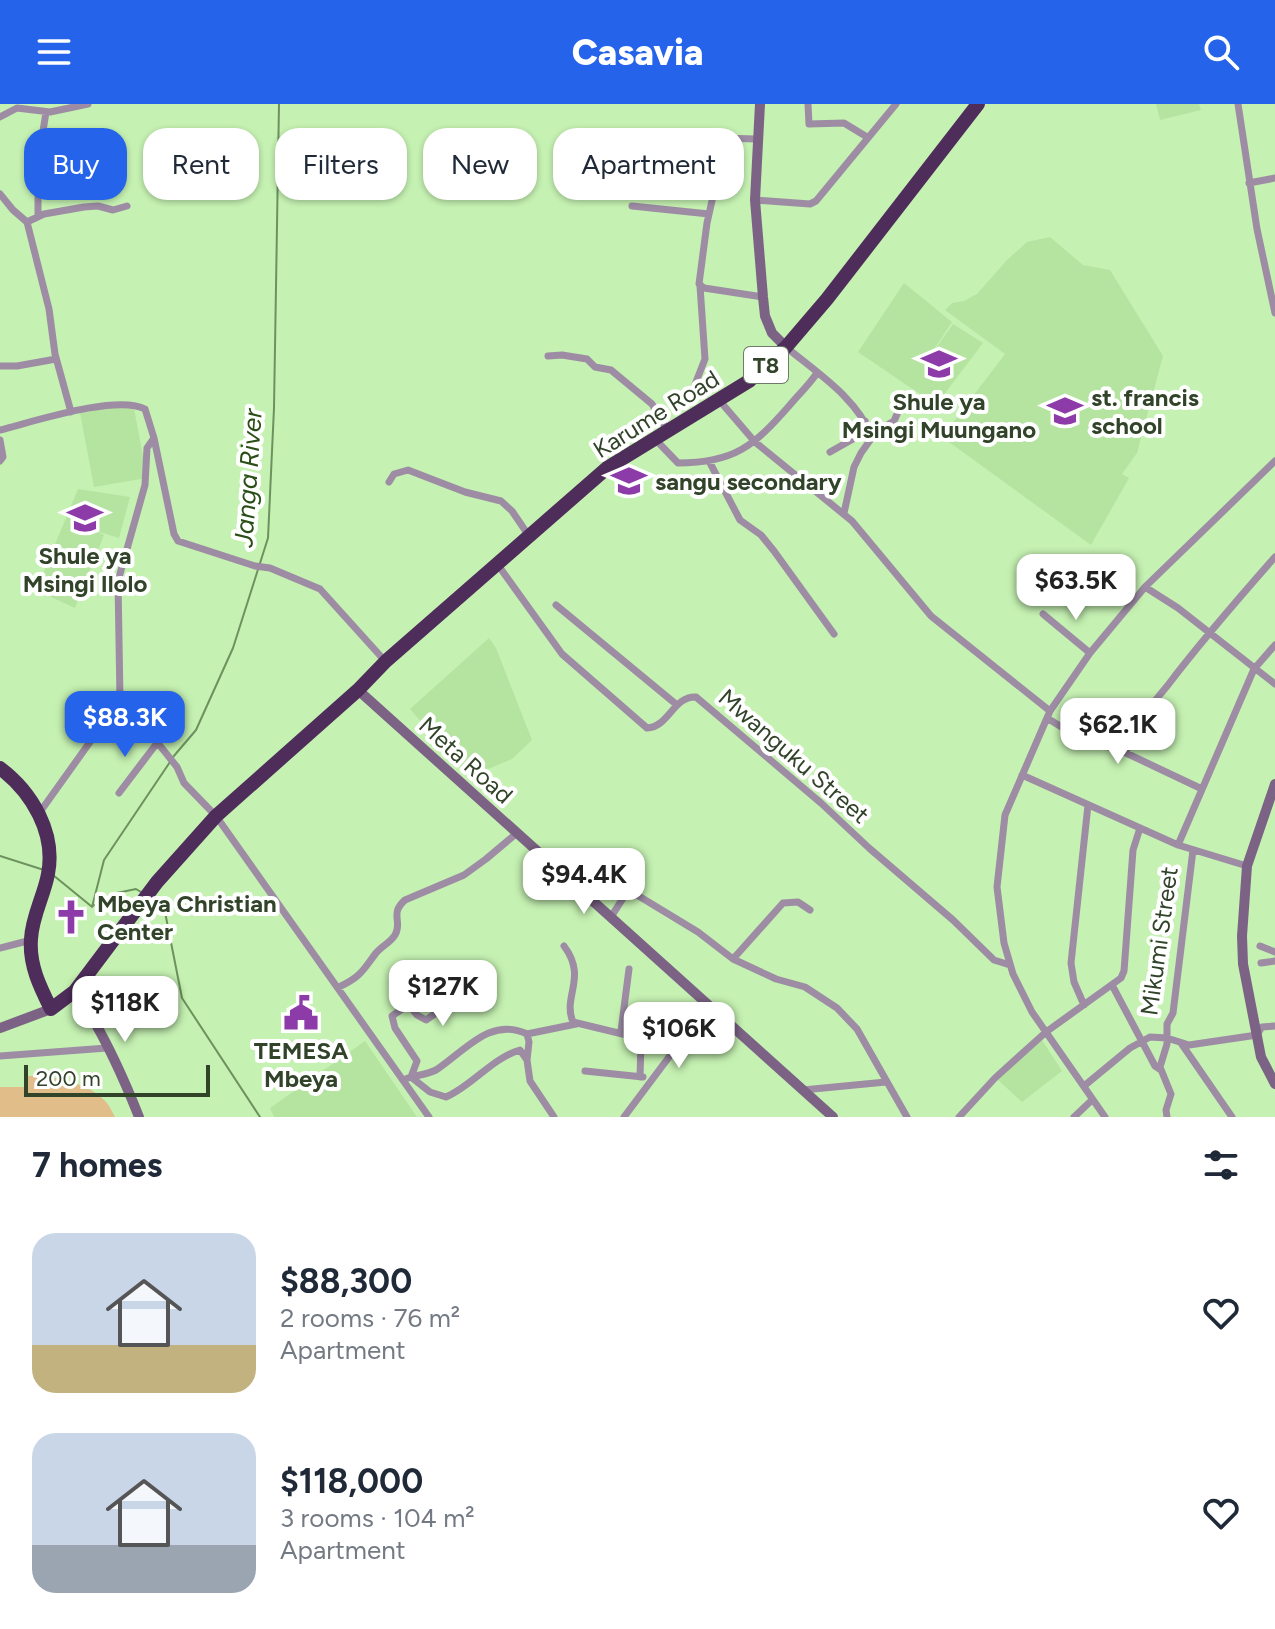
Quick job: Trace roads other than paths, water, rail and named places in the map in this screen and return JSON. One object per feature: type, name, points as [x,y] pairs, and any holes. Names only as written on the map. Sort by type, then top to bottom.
[{"type":"highway","name":"Karume Road","points":[[498,565],[607,468],[749,381],[786,347],[827,299],[978,104]]},
{"type":"highway","name":"T8","points":[[51,1009],[75,991],[157,882],[216,816],[358,690],[386,661],[498,565]]},
{"type":"highway","points":[[0,768],[40,812],[49,868],[34,918],[31,940],[35,974],[51,1009]]},
{"type":"street","points":[[0,117],[14,106],[46,112],[88,104]]},
{"type":"street","points":[[760,104],[755,200],[765,316],[772,333],[852,403],[872,437]]},
{"type":"street","points":[[808,104],[809,124],[844,123],[867,137]]},
{"type":"street","points":[[755,200],[810,204],[816,201],[896,104]]},
{"type":"street","points":[[1238,104],[1249,183],[1272,280],[1275,313]]},
{"type":"street","points":[[38,216],[38,197],[45,171],[41,144],[46,112]]},
{"type":"street","points":[[744,139],[757,139]]},
{"type":"street","points":[[1249,183],[1275,178]]},
{"type":"street","points":[[0,194],[27,222],[49,309],[56,359],[71,412]]},
{"type":"street","points":[[694,387],[705,359],[700,286],[702,247],[712,200]]},
{"type":"street","points":[[27,222],[38,216],[84,207],[98,206],[113,210],[127,206]]},
{"type":"street","points":[[632,206],[709,214]]},
{"type":"street","points":[[700,286],[763,297]]},
{"type":"street","points":[[548,356],[587,359],[595,367],[611,370],[652,404],[660,434],[678,463],[729,457],[755,442],[817,373]]},
{"type":"street","points":[[0,366],[56,359]]},
{"type":"street","points":[[719,400],[755,442],[844,513],[871,540],[931,616],[1049,715],[1076,736],[1126,753],[1202,789]]},
{"type":"street","points":[[0,430],[71,412],[131,403],[146,411],[178,541],[270,568],[320,589],[386,661]]},
{"type":"street","points":[[844,513],[854,467],[872,437],[894,421],[902,403]]},
{"type":"street","points":[[830,452],[853,439],[865,421]]},
{"type":"street","points":[[40,812],[120,700],[118,581],[145,485],[147,448],[154,438]]},
{"type":"street","points":[[0,440],[3,457],[0,461]]},
{"type":"street","points":[[709,461],[740,520],[761,535],[834,634]]},
{"type":"street","points":[[1105,1117],[1032,1012],[1010,965],[997,887],[1005,815],[1049,715],[1090,653],[1145,587],[1275,461]]},
{"type":"street","points":[[389,482],[394,474],[408,470],[465,492],[491,497],[509,507],[529,536]]},
{"type":"street","points":[[1126,753],[1152,705],[1208,632],[1275,557]]},
{"type":"street","name":"Mwanguku Street","points":[[498,565],[562,654],[647,728],[658,725],[682,699],[696,697],[821,803],[994,960],[1010,965]]},
{"type":"street","points":[[1145,587],[1275,684]]},
{"type":"street","points":[[556,605],[677,705]]},
{"type":"street","points":[[1043,614],[1090,653]]},
{"type":"street","points":[[1178,845],[1254,669],[1275,645]]},
{"type":"street","name":"Meta Road","points":[[358,690],[833,1117]]},
{"type":"street","points":[[120,700],[177,767],[184,783],[216,816],[407,1078],[429,1117]]},
{"type":"street","points":[[119,793],[157,743]]},
{"type":"street","points":[[1022,775],[1178,845],[1247,866]]},
{"type":"street","points":[[1275,784],[1247,866],[1243,964],[1261,1057],[1275,1084]]},
{"type":"street","points":[[1084,1005],[1074,982],[1071,963],[1088,805]]},
{"type":"street","points":[[959,1117],[995,1078],[1046,1032],[1112,985],[1124,971],[1133,850],[1140,828]]},
{"type":"street","points":[[339,987],[361,975],[375,955],[394,937],[398,906],[405,900],[464,875],[517,833]]},
{"type":"street","name":"Mikumi Street","points":[[1167,1038],[1166,1027],[1173,1013],[1193,850]]},
{"type":"street","points":[[611,917],[625,895],[637,895],[698,932],[733,959],[776,979],[805,987],[837,1008],[857,1029],[907,1117]]},
{"type":"street","points":[[733,959],[783,903],[798,902],[810,910]]},
{"type":"street","points":[[0,948],[31,940]]},
{"type":"street","points":[[564,946],[575,969],[570,1012],[576,1024]]},
{"type":"street","points":[[1260,946],[1275,952]]},
{"type":"street","points":[[1261,963],[1275,961]]},
{"type":"street","points":[[621,1031],[629,969]]},
{"type":"street","points":[[407,1078],[417,1068],[417,1061],[395,1028],[392,1018],[408,1004],[465,970]]},
{"type":"street","points":[[408,1004],[426,1020],[465,993],[474,982]]},
{"type":"street","points":[[1112,985],[1155,1066],[1161,1070]]},
{"type":"street","points":[[75,991],[124,1078],[139,1117]]},
{"type":"street","points":[[624,1117],[708,1005]]},
{"type":"street","points":[[0,1028],[51,1009]]},
{"type":"street","points":[[407,1078],[433,1071],[485,1033],[510,1030],[527,1034],[576,1024],[621,1031],[641,1040],[640,1077]]},
{"type":"street","name":"Mikumi Street","points":[[1084,1086],[1142,1039],[1153,1036],[1189,1045],[1257,1035],[1262,1027],[1275,1026]]},
{"type":"street","points":[[527,1034],[530,1081],[554,1117]]},
{"type":"street","points":[[1167,1038],[1160,1062],[1171,1094],[1167,1117]]},
{"type":"street","points":[[1181,1043],[1232,1117]]},
{"type":"street","points":[[0,1056],[107,1048]]},
{"type":"street","points":[[407,1078],[430,1092],[446,1097],[515,1050],[521,1051],[527,1060]]},
{"type":"street","points":[[585,1071],[653,1079]]},
{"type":"street","points":[[803,1090],[886,1082]]},
{"type":"street","points":[[1074,1117],[1092,1100]]},
{"type":"waterway","name":"Janga River","points":[[173,757],[196,730],[233,648],[268,538],[274,408],[279,104]]},
{"type":"waterway","name":"Janga River","points":[[92,907],[104,860],[170,762]]},
{"type":"waterway","points":[[0,856],[44,870]]},
{"type":"waterway","points":[[53,875],[91,906]]},
{"type":"waterway","points":[[93,906],[112,894],[136,889],[141,892]]},
{"type":"waterway","points":[[153,900],[164,907],[182,998],[260,1117]]},
{"type":"place","name":"Shule ya Msingi Muungano","points":[[939,364]]},
{"type":"place","name":"st. francis school","points":[[1065,411]]},
{"type":"place","name":"sangu secondary","points":[[629,481]]},
{"type":"place","name":"Shule ya Msingi Ilolo","points":[[85,518]]},
{"type":"place","name":"Mbeya Christian Center","points":[[71,917]]},
{"type":"place","name":"TEMESA Mbeya","points":[[301,1013]]}]
